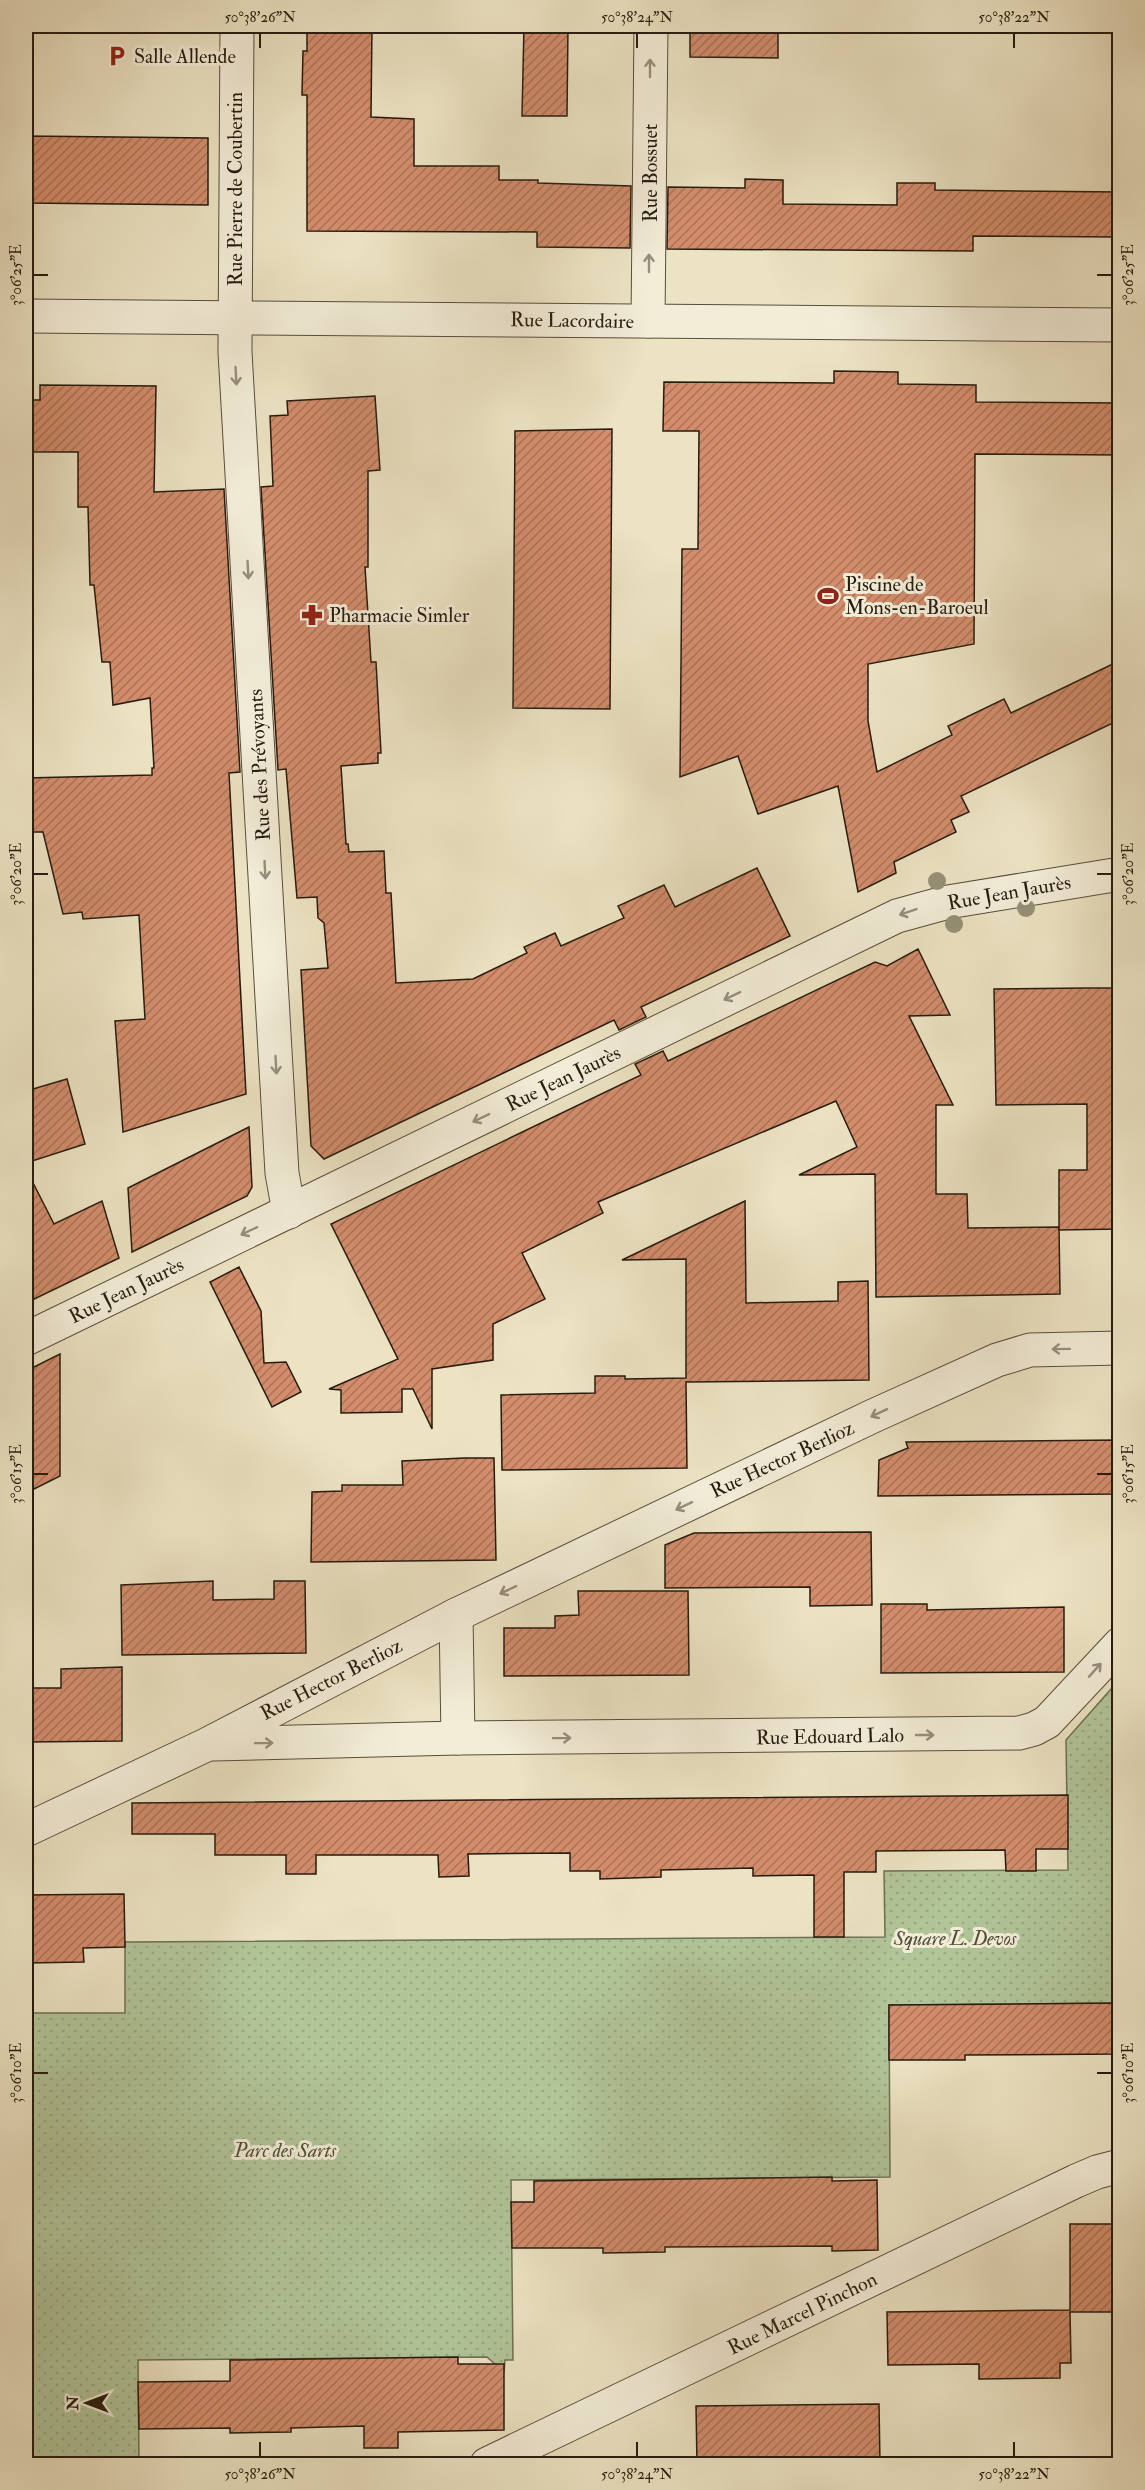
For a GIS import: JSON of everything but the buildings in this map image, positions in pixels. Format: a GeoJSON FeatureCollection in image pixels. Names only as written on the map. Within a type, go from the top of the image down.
{"type":"FeatureCollection","features":[{"type":"Feature","properties":{"kind":"street","name":"Rue Pierre de Coubertin"},"geometry":{"type":"LineString","coordinates":[[234,317],[237,26]]}},
{"type":"Feature","properties":{"kind":"street","name":"Rue Bossuet"},"geometry":{"type":"LineString","coordinates":[[648,321],[651,26]]}},
{"type":"Feature","properties":{"kind":"street","name":"Rue Lacordaire"},"geometry":{"type":"LineString","coordinates":[[26,316],[1119,325]]}},
{"type":"Feature","properties":{"kind":"street","name":"Rue des Prévoyants"},"geometry":{"type":"LineString","coordinates":[[234,317],[282,1173],[289,1212]]}},
{"type":"Feature","properties":{"kind":"street","name":"Rue Jean Jaurès"},"geometry":{"type":"LineString","coordinates":[[26,1339],[897,916],[948,902],[1119,874]]}},
{"type":"Feature","properties":{"kind":"street","name":"Rue Hector Berlioz"},"geometry":{"type":"LineString","coordinates":[[26,1830],[206,1744],[456,1615],[862,1421],[1005,1356],[1030,1350],[1119,1348]]}},
{"type":"Feature","properties":{"kind":"street"},"geometry":{"type":"LineString","coordinates":[[456,1615],[458,1738]]}},
{"type":"Feature","properties":{"kind":"street","name":"Rue Edouard Lalo"},"geometry":{"type":"LineString","coordinates":[[504,1739],[1019,1733],[1047,1722],[1119,1644]]}},
{"type":"Feature","properties":{"kind":"street","name":"Rue Hector Berlioz"},"geometry":{"type":"LineString","coordinates":[[206,1744],[504,1739]]}},
{"type":"Feature","properties":{"kind":"street","name":"Rue Marcel Pinchon"},"geometry":{"type":"LineString","coordinates":[[487,2464],[1076,2181],[1119,2166]]}},
{"type":"Feature","properties":{"kind":"green space","name":"Parc des Sarts"},"geometry":{"type":"Polygon","coordinates":[[[1119,1680],[1119,2003],[889,2005],[890,2177],[511,2180],[513,2360],[505,2360],[504,2372],[487,2357],[138,2360],[139,2464],[26,2464],[26,2013],[125,2013],[125,1942],[885,1937],[884,1871],[1068,1870],[1066,1740],[1119,1680]]]}},
{"type":"Feature","properties":{"kind":"place","name":"Salle Allende"},"geometry":{"type":"Point","coordinates":[117,56]}},
{"type":"Feature","properties":{"kind":"place","name":"Piscine de Mons-en-Baroeul"},"geometry":{"type":"Point","coordinates":[828,596]}},
{"type":"Feature","properties":{"kind":"place","name":"Pharmacie Simler"},"geometry":{"type":"Point","coordinates":[312,615]}},
{"type":"Feature","properties":{"kind":"park label","name":"Square L. Devos"},"geometry":{"type":"Point","coordinates":[955,1938]}}]}
